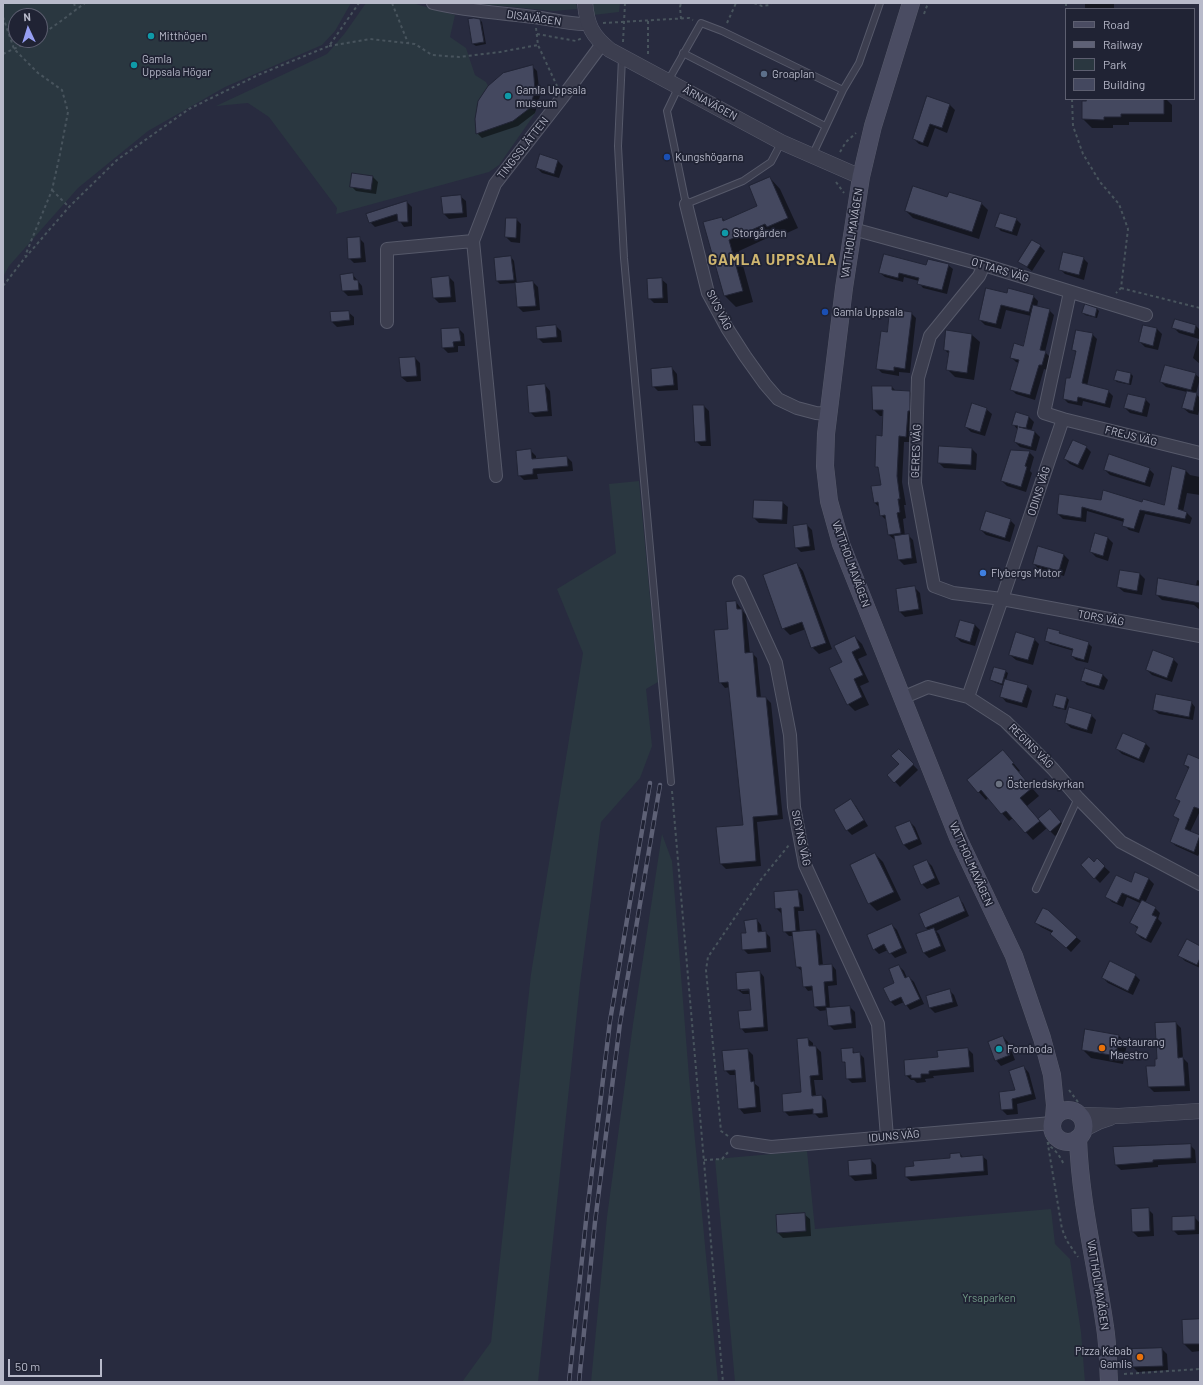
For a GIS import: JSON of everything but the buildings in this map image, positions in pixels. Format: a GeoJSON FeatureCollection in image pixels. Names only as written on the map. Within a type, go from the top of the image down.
{"type":"FeatureCollection","features":[{"type":"Feature","properties":{"kind":"main road","name":"VATTHOLMAVÄGEN"},"geometry":{"type":"LineString","coordinates":[[911,3],[873,126],[861,177],[844,288],[826,434],[825,466],[830,502],[841,544],[959,840],[1014,956],[1042,1038],[1052,1075],[1055,1105],[1052,1130],[1082,1189]]}},
{"type":"Feature","properties":{"kind":"main road","name":"VATTHOLMAVÄGEN"},"geometry":{"type":"LineString","coordinates":[[1052,1075],[1080,1119],[1079,1163],[1082,1189],[1106,1329],[1109,1378]]}},
{"type":"Feature","properties":{"kind":"main road"},"geometry":{"type":"LineString","coordinates":[[1064,1110],[1080,1119],[1071,1142],[1052,1130],[1059,1112],[1064,1110]]}},
{"type":"Feature","properties":{"kind":"street","name":"DISAVÄGEN"},"geometry":{"type":"LineString","coordinates":[[433,3],[454,8],[535,17],[579,25],[585,31]]}},
{"type":"Feature","properties":{"kind":"street","name":"ÄRNAVÄGEN"},"geometry":{"type":"LineString","coordinates":[[585,3],[585,31],[592,33],[602,44],[622,57],[781,142],[861,177]]}},
{"type":"Feature","properties":{"kind":"street","name":"TINGSSLÄTTEN"},"geometry":{"type":"LineString","coordinates":[[496,476],[473,241],[495,184],[602,44]]}},
{"type":"Feature","properties":{"kind":"street","name":"SIVS VÄG"},"geometry":{"type":"LineString","coordinates":[[686,204],[708,293],[727,328],[764,384],[778,400],[797,408],[816,413],[828,414]]}},
{"type":"Feature","properties":{"kind":"street","name":"OTTARS VÄG"},"geometry":{"type":"LineString","coordinates":[[853,229],[984,265],[1146,315]]}},
{"type":"Feature","properties":{"kind":"street"},"geometry":{"type":"LineString","coordinates":[[387,322],[387,249],[473,241]]}},
{"type":"Feature","properties":{"kind":"street","name":"GERES VÄG"},"geometry":{"type":"LineString","coordinates":[[984,265],[979,276],[930,336],[918,378],[914,483],[934,586],[953,593],[1002,599]]}},
{"type":"Feature","properties":{"kind":"street"},"geometry":{"type":"LineString","coordinates":[[1063,419],[1044,413],[1070,292]]}},
{"type":"Feature","properties":{"kind":"street","name":"ODINS VÄG"},"geometry":{"type":"LineString","coordinates":[[968,697],[1063,419]]}},
{"type":"Feature","properties":{"kind":"street","name":"FREJS VÄG"},"geometry":{"type":"LineString","coordinates":[[1063,419],[1200,453]]}},
{"type":"Feature","properties":{"kind":"street","name":"SIGYNS VÄG"},"geometry":{"type":"LineString","coordinates":[[740,582],[776,663],[790,735],[794,807],[806,865],[878,1024],[888,1137]]}},
{"type":"Feature","properties":{"kind":"street","name":"TORS VÄG"},"geometry":{"type":"LineString","coordinates":[[1002,599],[1200,636]]}},
{"type":"Feature","properties":{"kind":"street","name":"REGINS VÄG"},"geometry":{"type":"LineString","coordinates":[[902,698],[928,687],[968,697],[1005,721],[1053,769],[1078,798],[1121,842],[1200,884]]}},
{"type":"Feature","properties":{"kind":"street"},"geometry":{"type":"LineString","coordinates":[[1080,1119],[1200,1111]]}},
{"type":"Feature","properties":{"kind":"street","name":"IDUNS VÄG"},"geometry":{"type":"LineString","coordinates":[[737,1142],[771,1147],[888,1137],[1052,1130]]}},
{"type":"Feature","properties":{"kind":"lane"},"geometry":{"type":"LineString","coordinates":[[812,156],[843,90],[859,63],[880,3]]}},
{"type":"Feature","properties":{"kind":"lane"},"geometry":{"type":"LineString","coordinates":[[701,23],[722,31],[843,90]]}},
{"type":"Feature","properties":{"kind":"lane","name":"SIVS VÄG"},"geometry":{"type":"LineString","coordinates":[[686,204],[668,111],[673,84],[683,53],[701,23]]}},
{"type":"Feature","properties":{"kind":"lane"},"geometry":{"type":"LineString","coordinates":[[683,53],[825,126]]}},
{"type":"Feature","properties":{"kind":"lane"},"geometry":{"type":"LineString","coordinates":[[622,57],[618,146],[624,258],[671,782]]}},
{"type":"Feature","properties":{"kind":"lane"},"geometry":{"type":"LineString","coordinates":[[686,204],[743,181],[771,162],[781,142]]}},
{"type":"Feature","properties":{"kind":"lane"},"geometry":{"type":"LineString","coordinates":[[1036,890],[1078,798]]}},
{"type":"Feature","properties":{"kind":"path"},"geometry":{"type":"LineString","coordinates":[[74,3],[76,10]]}},
{"type":"Feature","properties":{"kind":"path"},"geometry":{"type":"LineString","coordinates":[[48,30],[85,3]]}},
{"type":"Feature","properties":{"kind":"path"},"geometry":{"type":"LineString","coordinates":[[329,46],[359,3]]}},
{"type":"Feature","properties":{"kind":"path"},"geometry":{"type":"LineString","coordinates":[[392,3],[408,43]]}},
{"type":"Feature","properties":{"kind":"path"},"geometry":{"type":"LineString","coordinates":[[622,57],[624,3]]}},
{"type":"Feature","properties":{"kind":"path"},"geometry":{"type":"LineString","coordinates":[[681,3],[681,19]]}},
{"type":"Feature","properties":{"kind":"path"},"geometry":{"type":"LineString","coordinates":[[722,31],[736,3]]}},
{"type":"Feature","properties":{"kind":"path"},"geometry":{"type":"LineString","coordinates":[[754,3],[762,6],[771,3]]}},
{"type":"Feature","properties":{"kind":"path"},"geometry":{"type":"LineString","coordinates":[[3,17],[14,49],[38,73],[62,90],[68,112],[52,190],[24,259]]}},
{"type":"Feature","properties":{"kind":"path"},"geometry":{"type":"LineString","coordinates":[[535,17],[538,45],[562,98]]}},
{"type":"Feature","properties":{"kind":"path"},"geometry":{"type":"LineString","coordinates":[[537,34],[576,41],[585,31],[623,22],[689,18],[701,23]]}},
{"type":"Feature","properties":{"kind":"path"},"geometry":{"type":"LineString","coordinates":[[642,68],[648,56],[648,21]]}},
{"type":"Feature","properties":{"kind":"path"},"geometry":{"type":"LineString","coordinates":[[3,286],[69,207],[116,160],[189,109],[258,75],[329,46],[370,39],[415,44],[432,55],[460,57],[538,45]]}},
{"type":"Feature","properties":{"kind":"path"},"geometry":{"type":"LineString","coordinates":[[3,54],[14,49]]}},
{"type":"Feature","properties":{"kind":"path"},"geometry":{"type":"LineString","coordinates":[[1072,100],[1073,126],[1083,154],[1100,182],[1119,204],[1128,229],[1121,288],[1112,297],[1103,302]]}},
{"type":"Feature","properties":{"kind":"path"},"geometry":{"type":"LineString","coordinates":[[52,190],[69,207]]}},
{"type":"Feature","properties":{"kind":"path"},"geometry":{"type":"LineString","coordinates":[[1121,288],[1200,308]]}},
{"type":"Feature","properties":{"kind":"path"},"geometry":{"type":"LineString","coordinates":[[671,782],[723,1382]]}},
{"type":"Feature","properties":{"kind":"path"},"geometry":{"type":"LineString","coordinates":[[737,1142],[721,1131],[706,970],[708,957],[759,882],[800,834]]}},
{"type":"Feature","properties":{"kind":"path"},"geometry":{"type":"LineString","coordinates":[[1067,1087],[1078,1102],[1080,1119]]}},
{"type":"Feature","properties":{"kind":"path"},"geometry":{"type":"LineString","coordinates":[[1052,1130],[1054,1148],[1064,1165]]}},
{"type":"Feature","properties":{"kind":"path"},"geometry":{"type":"LineString","coordinates":[[1052,1130],[1062,1229],[1067,1241],[1080,1260]]}},
{"type":"Feature","properties":{"kind":"path"},"geometry":{"type":"LineString","coordinates":[[704,1160],[722,1159]]}},
{"type":"Feature","properties":{"kind":"path"},"geometry":{"type":"LineString","coordinates":[[1109,1378],[1200,1369]]}},
{"type":"Feature","properties":{"kind":"green space"},"geometry":{"type":"Polygon","coordinates":[[[3,3],[351,3],[335,31],[322,45],[225,87],[148,131],[78,188],[9,266],[3,277],[3,3]]]}},
{"type":"Feature","properties":{"kind":"green space"},"geometry":{"type":"Polygon","coordinates":[[[366,3],[412,3],[455,15],[450,37],[466,48],[475,75],[486,82],[488,86],[478,102],[475,119],[476,134],[513,121],[530,108],[536,112],[499,165],[489,172],[336,214],[337,208],[269,117],[248,103],[216,106],[327,54],[345,33],[366,3]]]}},
{"type":"Feature","properties":{"kind":"green space"},"geometry":{"type":"Polygon","coordinates":[[[470,3],[576,3],[577,9],[554,11],[470,3]]]}},
{"type":"Feature","properties":{"kind":"green space"},"geometry":{"type":"Polygon","coordinates":[[[592,3],[620,3],[619,12],[593,15],[592,3]]]}},
{"type":"Feature","properties":{"kind":"green space"},"geometry":{"type":"Polygon","coordinates":[[[639,481],[658,682],[646,689],[652,746],[640,778],[601,822],[580,984],[538,1382],[462,1382],[491,1342],[531,974],[583,653],[557,589],[616,553],[609,484],[639,481]]]}},
{"type":"Feature","properties":{"kind":"green space"},"geometry":{"type":"Polygon","coordinates":[[[662,834],[672,861],[689,1077],[718,1382],[591,1382],[607,1217],[633,1024],[662,834]]]}},
{"type":"Feature","properties":{"kind":"green space","name":"Yrsaparken"},"geometry":{"type":"Polygon","coordinates":[[[807,1151],[815,1229],[1051,1209],[1055,1244],[1070,1259],[1081,1332],[1085,1382],[735,1382],[715,1159],[807,1151]]]}},
{"type":"Feature","properties":{"kind":"railway"},"geometry":{"type":"LineString","coordinates":[[569,1382],[586,1221],[610,1021],[650,783]]}},
{"type":"Feature","properties":{"kind":"railway"},"geometry":{"type":"LineString","coordinates":[[579,1382],[595,1222],[620,1023],[660,785]]}},
{"type":"Feature","properties":{"kind":"place","name":"Mitthögen"},"geometry":{"type":"Point","coordinates":[151,36]}},
{"type":"Feature","properties":{"kind":"place","name":"Gamla Uppsala Högar"},"geometry":{"type":"Point","coordinates":[134,65]}},
{"type":"Feature","properties":{"kind":"place","name":"Groaplan"},"geometry":{"type":"Point","coordinates":[764,74]}},
{"type":"Feature","properties":{"kind":"place","name":"Gamla Uppsala museum"},"geometry":{"type":"Point","coordinates":[508,96]}},
{"type":"Feature","properties":{"kind":"place","name":"Kungshögarna"},"geometry":{"type":"Point","coordinates":[667,157]}},
{"type":"Feature","properties":{"kind":"place","name":"Storgården"},"geometry":{"type":"Point","coordinates":[725,233]}},
{"type":"Feature","properties":{"kind":"place","name":"Gamla Uppsala"},"geometry":{"type":"Point","coordinates":[825,312]}},
{"type":"Feature","properties":{"kind":"place","name":"Flybergs Motor"},"geometry":{"type":"Point","coordinates":[983,573]}},
{"type":"Feature","properties":{"kind":"place","name":"Österledskyrkan"},"geometry":{"type":"Point","coordinates":[999,784]}},
{"type":"Feature","properties":{"kind":"place","name":"Restaurang Maestro"},"geometry":{"type":"Point","coordinates":[1102,1048]}},
{"type":"Feature","properties":{"kind":"place","name":"Fornboda"},"geometry":{"type":"Point","coordinates":[999,1049]}},
{"type":"Feature","properties":{"kind":"place","name":"Pizza Kebab Gamlis"},"geometry":{"type":"Point","coordinates":[1140,1357]}},
{"type":"Feature","properties":{"kind":"district","name":"GAMLA UPPSALA"},"geometry":{"type":"Point","coordinates":[773,260]}}]}
